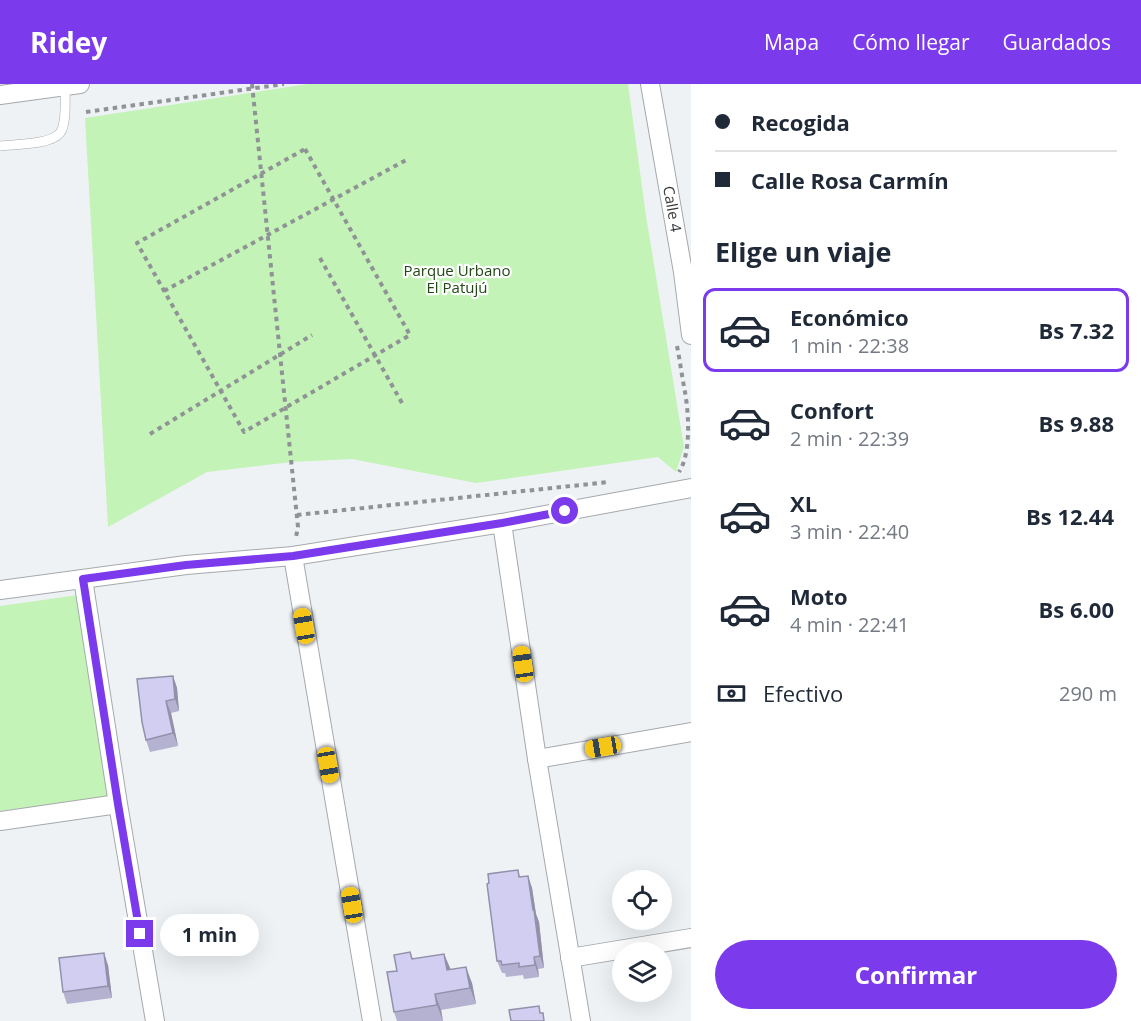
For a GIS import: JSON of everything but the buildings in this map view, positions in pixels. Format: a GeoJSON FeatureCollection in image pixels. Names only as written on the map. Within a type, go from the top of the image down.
{"type":"FeatureCollection","features":[{"type":"Feature","properties":{"kind":"street","name":"Calle 4"},"geometry":{"type":"LineString","coordinates":[[650,84],[687,271],[684,336]]}},
{"type":"Feature","properties":{"kind":"street"},"geometry":{"type":"LineString","coordinates":[[0,95],[72,85]]}},
{"type":"Feature","properties":{"kind":"street"},"geometry":{"type":"LineString","coordinates":[[0,590],[186,565],[293,556],[502,523],[691,488]]}},
{"type":"Feature","properties":{"kind":"street"},"geometry":{"type":"LineString","coordinates":[[502,523],[537,759],[581,1021]]}},
{"type":"Feature","properties":{"kind":"street"},"geometry":{"type":"LineString","coordinates":[[293,556],[372,1021]]}},
{"type":"Feature","properties":{"kind":"street"},"geometry":{"type":"LineString","coordinates":[[83,579],[154,1021]]}},
{"type":"Feature","properties":{"kind":"street"},"geometry":{"type":"LineString","coordinates":[[537,759],[691,732]]}},
{"type":"Feature","properties":{"kind":"street"},"geometry":{"type":"LineString","coordinates":[[0,821],[118,804]]}},
{"type":"Feature","properties":{"kind":"street"},"geometry":{"type":"LineString","coordinates":[[570,958],[691,938]]}},
{"type":"Feature","properties":{"kind":"lane"},"geometry":{"type":"LineString","coordinates":[[0,146],[48,141],[59,134],[72,85]]}},
{"type":"Feature","properties":{"kind":"path"},"geometry":{"type":"LineString","coordinates":[[86,112],[253,86],[284,84]]}},
{"type":"Feature","properties":{"kind":"path"},"geometry":{"type":"LineString","coordinates":[[253,86],[297,515],[298,527],[293,556]]}},
{"type":"Feature","properties":{"kind":"path"},"geometry":{"type":"LineString","coordinates":[[305,149],[333,199],[410,335],[244,432],[137,243],[305,149]]}},
{"type":"Feature","properties":{"kind":"path"},"geometry":{"type":"LineString","coordinates":[[164,291],[408,159]]}},
{"type":"Feature","properties":{"kind":"path"},"geometry":{"type":"LineString","coordinates":[[320,258],[402,403]]}},
{"type":"Feature","properties":{"kind":"path"},"geometry":{"type":"LineString","coordinates":[[150,434],[312,335]]}},
{"type":"Feature","properties":{"kind":"path"},"geometry":{"type":"LineString","coordinates":[[672,474],[678,472],[687,462],[691,430],[684,336]]}},
{"type":"Feature","properties":{"kind":"path"},"geometry":{"type":"LineString","coordinates":[[297,515],[618,482]]}},
{"type":"Feature","properties":{"kind":"green space","name":"Parque Urbano El Patujú"},"geometry":{"type":"Polygon","coordinates":[[[308,84],[628,84],[646,216],[684,447],[676,472],[658,457],[476,483],[352,459],[292,462],[207,472],[108,527],[85,118],[308,84]]]}},
{"type":"Feature","properties":{"kind":"green space"},"geometry":{"type":"Polygon","coordinates":[[[78,595],[110,797],[0,811],[0,606],[78,595]]]}},
{"type":"Feature","properties":{"kind":"route"},"geometry":{"type":"LineString","coordinates":[[140,934],[83,579],[186,565],[293,556],[565,511]]}}]}
